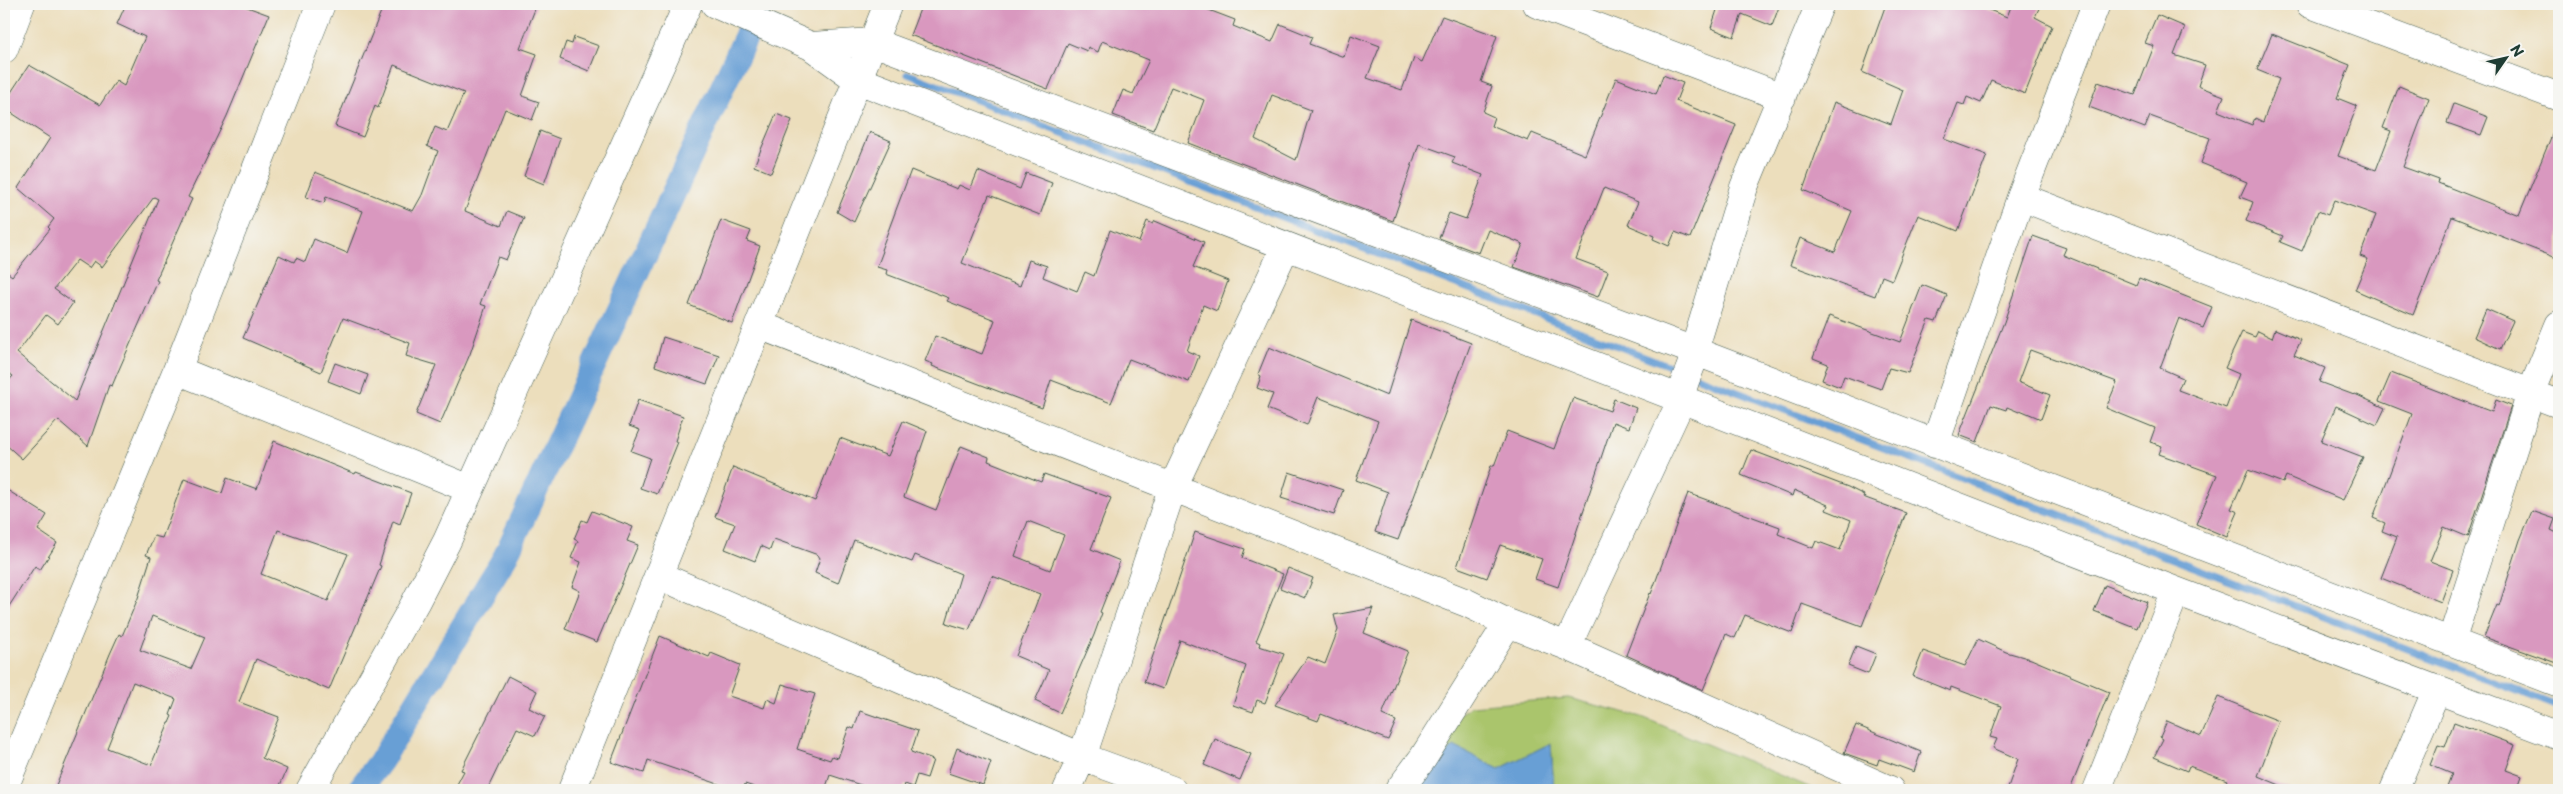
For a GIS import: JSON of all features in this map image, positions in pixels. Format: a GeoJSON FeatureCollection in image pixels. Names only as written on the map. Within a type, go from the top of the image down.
{"type":"FeatureCollection","features":[{"type":"Feature","properties":{"kind":"street"},"geometry":{"type":"LineString","coordinates":[[4,49],[22,4]]}},
{"type":"Feature","properties":{"kind":"street"},"geometry":{"type":"LineString","coordinates":[[4,788],[177,370],[321,4]]}},
{"type":"Feature","properties":{"kind":"street"},"geometry":{"type":"LineString","coordinates":[[310,790],[415,603],[470,489],[688,4]]}},
{"type":"Feature","properties":{"kind":"street"},"geometry":{"type":"LineString","coordinates":[[716,4],[811,46],[858,80],[1285,248],[1682,396],[2176,591],[2559,736]]}},
{"type":"Feature","properties":{"kind":"street"},"geometry":{"type":"LineString","coordinates":[[572,790],[660,576],[888,4]]}},
{"type":"Feature","properties":{"kind":"street"},"geometry":{"type":"LineString","coordinates":[[1537,4],[1782,97]]}},
{"type":"Feature","properties":{"kind":"street"},"geometry":{"type":"LineString","coordinates":[[1567,646],[1682,396],[1744,187],[1820,4]]}},
{"type":"Feature","properties":{"kind":"street"},"geometry":{"type":"LineString","coordinates":[[1935,444],[2021,197],[2096,4]]}},
{"type":"Feature","properties":{"kind":"street"},"geometry":{"type":"LineString","coordinates":[[2310,4],[2559,97]]}},
{"type":"Feature","properties":{"kind":"street"},"geometry":{"type":"LineString","coordinates":[[811,46],[873,42],[1694,355],[1935,444],[2559,683]]}},
{"type":"Feature","properties":{"kind":"street"},"geometry":{"type":"LineString","coordinates":[[2021,197],[2559,404]]}},
{"type":"Feature","properties":{"kind":"street"},"geometry":{"type":"LineString","coordinates":[[1067,790],[1082,757],[1172,489],[1285,248]]}},
{"type":"Feature","properties":{"kind":"street"},"geometry":{"type":"LineString","coordinates":[[759,325],[1172,489],[1467,603],[1508,623],[1567,646],[1890,790]]}},
{"type":"Feature","properties":{"kind":"street"},"geometry":{"type":"LineString","coordinates":[[2452,642],[2531,393],[2559,325]]}},
{"type":"Feature","properties":{"kind":"street"},"geometry":{"type":"LineString","coordinates":[[177,370],[470,489]]}},
{"type":"Feature","properties":{"kind":"street"},"geometry":{"type":"LineString","coordinates":[[660,576],[1082,757],[1172,790]]}},
{"type":"Feature","properties":{"kind":"street"},"geometry":{"type":"LineString","coordinates":[[2097,790],[2176,591]]}},
{"type":"Feature","properties":{"kind":"street"},"geometry":{"type":"LineString","coordinates":[[1399,790],[1423,758],[1508,623]]}},
{"type":"Feature","properties":{"kind":"street"},"geometry":{"type":"LineString","coordinates":[[2394,790],[2437,689]]}},
{"type":"Feature","properties":{"kind":"green space"},"geometry":{"type":"Polygon","coordinates":[[[1568,698],[1642,717],[1816,790],[1554,790],[1551,743],[1499,769],[1454,746],[1412,790],[1385,790],[1403,759],[1447,722],[1471,706],[1568,698]]]}},
{"type":"Feature","properties":{"kind":"water"},"geometry":{"type":"Polygon","coordinates":[[[1551,743],[1554,790],[1412,790],[1417,782],[1454,746],[1499,769],[1551,743]]]}},
{"type":"Feature","properties":{"kind":"building"},"geometry":{"type":"Polygon","coordinates":[[[126,4],[239,4],[269,15],[227,116],[188,197],[192,199],[156,280],[158,281],[112,386],[109,385],[88,446],[58,420],[22,459],[4,443],[4,386],[13,376],[4,370],[4,270],[12,276],[50,229],[48,227],[54,219],[18,188],[50,138],[4,108],[4,103],[29,65],[100,105],[116,81],[124,86],[145,37],[117,24],[126,4]],[[154,197],[102,267],[94,261],[89,268],[77,260],[54,289],[73,303],[58,324],[46,315],[17,353],[75,401],[158,199],[154,197]]]}},
{"type":"Feature","properties":{"kind":"building"},"geometry":{"type":"Polygon","coordinates":[[[384,4],[537,4],[520,48],[537,54],[522,96],[539,102],[532,120],[505,109],[465,211],[501,226],[507,211],[524,218],[506,260],[498,257],[480,304],[486,306],[470,354],[440,424],[416,414],[436,365],[406,356],[410,343],[343,318],[321,372],[243,338],[279,255],[294,262],[296,258],[305,262],[314,239],[347,253],[363,211],[326,197],[324,203],[306,197],[315,172],[413,211],[422,195],[438,151],[427,146],[435,127],[447,132],[464,93],[394,65],[378,108],[375,106],[363,137],[335,126],[384,4]]]}},
{"type":"Feature","properties":{"kind":"building"},"geometry":{"type":"Polygon","coordinates":[[[922,4],[1193,4],[1235,20],[1233,26],[1272,42],[1280,24],[1312,37],[1309,44],[1344,57],[1351,35],[1380,46],[1367,78],[1402,90],[1414,58],[1422,62],[1442,16],[1497,36],[1481,82],[1492,86],[1483,112],[1494,117],[1491,126],[1528,141],[1532,133],[1585,155],[1616,78],[1656,94],[1663,75],[1683,83],[1676,101],[1736,125],[1690,238],[1675,232],[1669,246],[1653,239],[1654,236],[1628,225],[1638,202],[1604,188],[1576,259],[1608,271],[1598,297],[1514,267],[1523,244],[1488,230],[1479,253],[1439,238],[1449,213],[1466,219],[1483,175],[1452,163],[1455,157],[1419,144],[1393,221],[1188,143],[1204,100],[1171,87],[1153,130],[1113,115],[1123,90],[1133,94],[1149,60],[1102,41],[1098,52],[1088,47],[1087,51],[1068,43],[1048,89],[910,35],[922,4]],[[1272,95],[1255,139],[1296,160],[1311,110],[1272,95]]]}},
{"type":"Feature","properties":{"kind":"building"},"geometry":{"type":"Polygon","coordinates":[[[1719,4],[1780,4],[1772,26],[1742,14],[1734,37],[1711,28],[1719,4]]]}},
{"type":"Feature","properties":{"kind":"building"},"geometry":{"type":"Polygon","coordinates":[[[1886,4],[1974,4],[2007,17],[2012,4],[2041,4],[2035,17],[2052,26],[2025,94],[1991,80],[1981,103],[1967,97],[1964,105],[1958,103],[1944,139],[1987,155],[1958,231],[1918,215],[1892,280],[1882,276],[1875,296],[1790,265],[1800,238],[1835,252],[1852,211],[1803,190],[1834,102],[1891,124],[1903,90],[1862,72],[1886,4]]]}},
{"type":"Feature","properties":{"kind":"building"},"geometry":{"type":"Polygon","coordinates":[[[2157,15],[2185,27],[2174,55],[2205,65],[2198,86],[2224,96],[2218,111],[2252,125],[2255,118],[2263,122],[2279,79],[2257,70],[2272,34],[2350,65],[2337,98],[2357,106],[2338,156],[2376,170],[2391,131],[2383,128],[2399,86],[2429,98],[2403,167],[2439,180],[2438,183],[2519,215],[2559,118],[2559,259],[2452,217],[2413,315],[2355,290],[2368,259],[2360,256],[2376,215],[2334,200],[2328,215],[2318,211],[2302,251],[2280,242],[2283,236],[2246,221],[2253,202],[2240,197],[2247,182],[2201,163],[2210,138],[2150,116],[2145,128],[2089,107],[2098,82],[2135,95],[2154,46],[2145,43],[2157,15]]]}},
{"type":"Feature","properties":{"kind":"building"},"geometry":{"type":"Polygon","coordinates":[[[574,37],[599,46],[589,71],[560,59],[566,42],[572,44],[574,37]]]}},
{"type":"Feature","properties":{"kind":"building"},"geometry":{"type":"Polygon","coordinates":[[[2454,104],[2488,117],[2481,135],[2447,123],[2454,104]]]}},
{"type":"Feature","properties":{"kind":"building"},"geometry":{"type":"Polygon","coordinates":[[[776,114],[792,120],[771,173],[754,166],[776,114]]]}},
{"type":"Feature","properties":{"kind":"building"},"geometry":{"type":"Polygon","coordinates":[[[540,131],[560,139],[544,184],[524,176],[540,131]]]}},
{"type":"Feature","properties":{"kind":"building"},"geometry":{"type":"Polygon","coordinates":[[[870,132],[891,141],[854,222],[837,212],[870,132]]]}},
{"type":"Feature","properties":{"kind":"building"},"geometry":{"type":"Polygon","coordinates":[[[911,170],[957,189],[959,185],[970,190],[978,171],[1020,189],[1026,173],[1052,183],[1040,215],[989,195],[962,263],[1020,286],[1029,260],[1047,266],[1043,277],[1077,291],[1085,272],[1094,276],[1110,230],[1139,242],[1147,221],[1153,224],[1155,221],[1204,242],[1193,267],[1228,281],[1217,311],[1203,305],[1187,351],[1199,356],[1189,382],[1129,359],[1111,403],[1051,380],[1042,408],[932,366],[933,364],[925,361],[935,336],[982,354],[995,320],[947,301],[949,298],[886,274],[887,270],[877,267],[883,251],[881,250],[911,170]]]}},
{"type":"Feature","properties":{"kind":"building"},"geometry":{"type":"Polygon","coordinates":[[[721,220],[751,231],[747,241],[760,246],[732,323],[689,305],[721,220]]]}},
{"type":"Feature","properties":{"kind":"building"},"geometry":{"type":"Polygon","coordinates":[[[2033,236],[2066,248],[2063,255],[2136,285],[2139,278],[2212,307],[2203,328],[2179,318],[2160,368],[2183,378],[2178,390],[2226,408],[2239,374],[2225,368],[2242,332],[2255,337],[2258,331],[2272,338],[2275,329],[2301,340],[2294,355],[2325,368],[2319,382],[2355,394],[2385,408],[2377,425],[2336,406],[2321,441],[2363,457],[2343,500],[2286,476],[2283,483],[2248,470],[2231,509],[2238,512],[2227,537],[2196,524],[2217,475],[2159,454],[2162,446],[2150,442],[2155,428],[2106,408],[2117,382],[2030,350],[2018,382],[2050,395],[2041,419],[2020,410],[2019,412],[2007,407],[2006,410],[1991,405],[1977,442],[1959,435],[2004,322],[2033,236]]]}},
{"type":"Feature","properties":{"kind":"building"},"geometry":{"type":"Polygon","coordinates":[[[1922,285],[1947,295],[1936,322],[1929,320],[1908,373],[1889,368],[1881,389],[1844,376],[1840,387],[1822,380],[1828,364],[1813,358],[1829,316],[1900,342],[1922,285]]]}},
{"type":"Feature","properties":{"kind":"building"},"geometry":{"type":"Polygon","coordinates":[[[2486,309],[2513,321],[2500,349],[2474,337],[2486,309]]]}},
{"type":"Feature","properties":{"kind":"building"},"geometry":{"type":"Polygon","coordinates":[[[1411,320],[1471,343],[1398,540],[1375,532],[1388,492],[1356,480],[1378,421],[1318,397],[1307,425],[1267,409],[1273,394],[1257,388],[1261,376],[1258,374],[1269,347],[1387,396],[1411,320]]]}},
{"type":"Feature","properties":{"kind":"building"},"geometry":{"type":"Polygon","coordinates":[[[663,337],[719,355],[707,384],[655,366],[663,337]]]}},
{"type":"Feature","properties":{"kind":"building"},"geometry":{"type":"Polygon","coordinates":[[[335,363],[368,375],[361,394],[328,381],[335,363]]]}},
{"type":"Feature","properties":{"kind":"building"},"geometry":{"type":"Polygon","coordinates":[[[2391,373],[2492,412],[2496,400],[2511,406],[2468,537],[2444,527],[2430,561],[2453,570],[2441,602],[2381,578],[2397,537],[2382,531],[2385,523],[2373,518],[2412,414],[2379,401],[2391,373]]]}},
{"type":"Feature","properties":{"kind":"building"},"geometry":{"type":"Polygon","coordinates":[[[1573,398],[1610,411],[1614,399],[1636,408],[1629,428],[1613,422],[1558,587],[1535,579],[1542,559],[1500,545],[1487,578],[1457,567],[1491,466],[1494,466],[1507,431],[1554,449],[1573,398]]]}},
{"type":"Feature","properties":{"kind":"building"},"geometry":{"type":"Polygon","coordinates":[[[638,400],[683,416],[675,441],[678,442],[657,494],[640,488],[650,458],[631,451],[640,430],[629,426],[638,400]]]}},
{"type":"Feature","properties":{"kind":"building"},"geometry":{"type":"Polygon","coordinates":[[[903,421],[927,431],[904,497],[936,510],[961,446],[989,457],[988,461],[1041,482],[1044,474],[1111,498],[1091,549],[1120,561],[1100,612],[1102,613],[1094,635],[1060,713],[1035,701],[1049,670],[1016,656],[1040,594],[992,576],[969,630],[946,623],[961,574],[915,555],[912,562],[854,540],[838,583],[815,573],[820,558],[818,555],[774,539],[770,550],[761,546],[755,561],[725,549],[735,524],[715,517],[733,467],[815,501],[840,438],[888,456],[903,421]],[[1028,521],[1015,556],[1050,570],[1064,535],[1028,521]]]}},
{"type":"Feature","properties":{"kind":"building"},"geometry":{"type":"Polygon","coordinates":[[[274,441],[355,474],[356,472],[411,493],[400,524],[393,521],[379,565],[381,566],[329,690],[256,659],[239,702],[279,717],[262,758],[287,769],[278,790],[54,790],[110,654],[119,634],[122,636],[138,598],[151,557],[146,555],[154,536],[162,538],[184,479],[222,493],[227,478],[257,489],[274,441]],[[278,530],[261,574],[328,601],[348,554],[278,530]],[[152,616],[140,650],[191,669],[205,637],[152,616]],[[133,682],[107,748],[151,765],[172,716],[170,715],[176,699],[133,682]]]}},
{"type":"Feature","properties":{"kind":"building"},"geometry":{"type":"Polygon","coordinates":[[[1751,450],[1848,487],[1864,495],[1863,497],[1906,513],[1862,626],[1802,604],[1792,633],[1745,615],[1735,638],[1726,634],[1703,690],[1626,655],[1651,594],[1688,493],[1780,527],[1778,534],[1813,548],[1816,541],[1840,550],[1851,520],[1826,510],[1828,505],[1794,490],[1792,496],[1741,475],[1751,450]]]}},
{"type":"Feature","properties":{"kind":"building"},"geometry":{"type":"Polygon","coordinates":[[[1289,472],[1343,490],[1334,515],[1281,498],[1289,472]]]}},
{"type":"Feature","properties":{"kind":"building"},"geometry":{"type":"Polygon","coordinates":[[[4,488],[47,515],[38,530],[57,543],[40,570],[35,566],[4,614],[4,488]]]}},
{"type":"Feature","properties":{"kind":"building"},"geometry":{"type":"Polygon","coordinates":[[[592,511],[633,527],[627,541],[638,545],[597,642],[565,629],[580,591],[572,587],[581,562],[571,558],[578,541],[574,539],[582,520],[587,522],[592,511]]]}},
{"type":"Feature","properties":{"kind":"building"},"geometry":{"type":"Polygon","coordinates":[[[2532,511],[2555,519],[2551,530],[2559,534],[2559,664],[2484,637],[2497,605],[2499,606],[2520,540],[2532,511]]]}},
{"type":"Feature","properties":{"kind":"building"},"geometry":{"type":"Polygon","coordinates":[[[1195,532],[1245,549],[1242,558],[1283,574],[1256,641],[1260,643],[1259,646],[1284,654],[1265,703],[1257,700],[1253,712],[1233,705],[1246,666],[1180,640],[1163,689],[1144,682],[1195,532]]]}},
{"type":"Feature","properties":{"kind":"building"},"geometry":{"type":"Polygon","coordinates":[[[1288,568],[1313,578],[1305,598],[1280,588],[1288,568]]]}},
{"type":"Feature","properties":{"kind":"building"},"geometry":{"type":"Polygon","coordinates":[[[2105,585],[2147,602],[2137,628],[2094,611],[2105,585]]]}},
{"type":"Feature","properties":{"kind":"building"},"geometry":{"type":"Polygon","coordinates":[[[1373,608],[1364,633],[1408,651],[1382,715],[1396,721],[1388,740],[1321,714],[1318,721],[1275,705],[1308,657],[1325,664],[1338,630],[1334,615],[1373,608]]]}},
{"type":"Feature","properties":{"kind":"building"},"geometry":{"type":"Polygon","coordinates":[[[660,636],[709,657],[711,653],[740,665],[729,696],[764,708],[767,699],[776,703],[782,684],[815,694],[797,749],[830,760],[832,756],[838,758],[849,727],[854,729],[860,711],[918,731],[911,752],[933,760],[927,778],[917,775],[913,787],[905,784],[903,790],[876,790],[830,775],[825,790],[763,790],[745,784],[743,790],[736,790],[648,760],[644,773],[611,762],[660,636]]]}},
{"type":"Feature","properties":{"kind":"building"},"geometry":{"type":"Polygon","coordinates":[[[1978,639],[2006,652],[2031,659],[2109,692],[2070,790],[2007,790],[2018,759],[1993,748],[1997,739],[1990,737],[2001,706],[1951,687],[1950,691],[1913,676],[1923,651],[1965,666],[1978,639]]]}},
{"type":"Feature","properties":{"kind":"building"},"geometry":{"type":"Polygon","coordinates":[[[1856,646],[1876,654],[1868,674],[1848,666],[1856,646]]]}},
{"type":"Feature","properties":{"kind":"building"},"geometry":{"type":"Polygon","coordinates":[[[508,676],[537,691],[529,708],[545,716],[535,736],[517,728],[487,790],[454,790],[464,771],[461,770],[508,676]]]}},
{"type":"Feature","properties":{"kind":"building"},"geometry":{"type":"Polygon","coordinates":[[[2218,697],[2279,721],[2258,776],[2292,790],[2238,790],[2225,785],[2227,780],[2189,766],[2187,771],[2154,757],[2163,739],[2160,737],[2167,721],[2201,736],[2218,697]]]}},
{"type":"Feature","properties":{"kind":"building"},"geometry":{"type":"Polygon","coordinates":[[[2454,722],[2515,745],[2506,770],[2522,776],[2517,790],[2446,790],[2452,774],[2430,765],[2438,745],[2445,747],[2454,722]]]}},
{"type":"Feature","properties":{"kind":"building"},"geometry":{"type":"Polygon","coordinates":[[[1856,725],[1921,752],[1914,772],[1879,759],[1877,765],[1844,753],[1856,725]]]}},
{"type":"Feature","properties":{"kind":"building"},"geometry":{"type":"Polygon","coordinates":[[[1215,739],[1251,754],[1240,780],[1204,765],[1215,739]]]}},
{"type":"Feature","properties":{"kind":"building"},"geometry":{"type":"Polygon","coordinates":[[[957,748],[991,762],[983,785],[948,773],[957,748]]]}},
{"type":"Feature","properties":{"kind":"waterway"},"geometry":{"type":"LineString","coordinates":[[359,790],[381,761],[505,557],[761,4]]}},
{"type":"Feature","properties":{"kind":"waterway"},"geometry":{"type":"LineString","coordinates":[[908,74],[1683,371]]}},
{"type":"Feature","properties":{"kind":"waterway"},"geometry":{"type":"LineString","coordinates":[[1693,375],[2559,707]]}}]}
